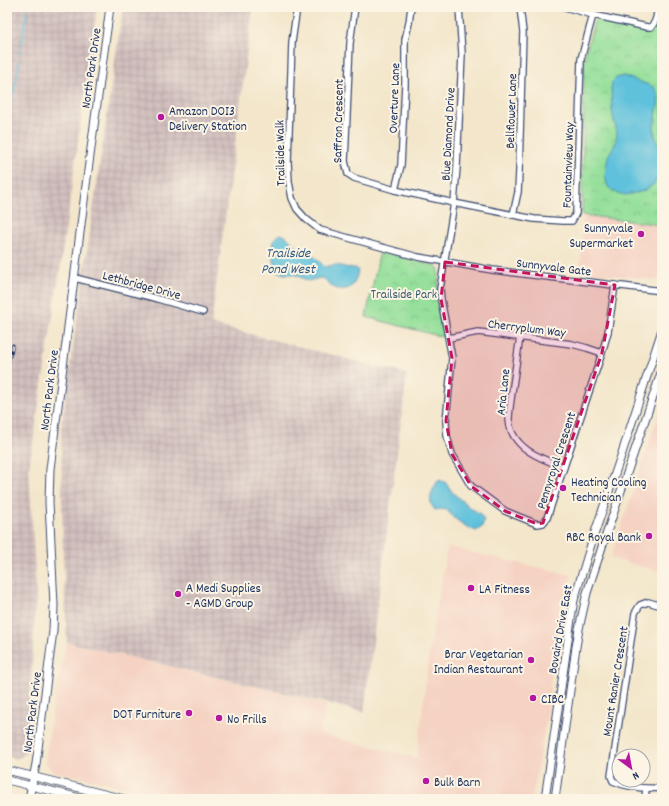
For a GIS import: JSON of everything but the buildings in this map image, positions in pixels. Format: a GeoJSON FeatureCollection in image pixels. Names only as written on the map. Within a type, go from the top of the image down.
{"type":"FeatureCollection","features":[{"type":"Feature","properties":{"kind":"main road","name":"North Park Drive"},"geometry":{"type":"LineString","coordinates":[[29,799],[36,764],[53,631],[54,605],[50,469],[110,7]]}},
{"type":"Feature","properties":{"kind":"main road","name":"Bovaird Drive East"},"geometry":{"type":"LineString","coordinates":[[545,799],[574,600],[662,330]]}},
{"type":"Feature","properties":{"kind":"main road","name":"Bovaird Drive East"},"geometry":{"type":"LineString","coordinates":[[555,799],[579,629],[587,593],[662,370]]}},
{"type":"Feature","properties":{"kind":"main road"},"geometry":{"type":"LineString","coordinates":[[593,538],[602,547]]}},
{"type":"Feature","properties":{"kind":"main road"},"geometry":{"type":"LineString","coordinates":[[7,770],[124,799]]}},
{"type":"Feature","properties":{"kind":"main road"},"geometry":{"type":"LineString","coordinates":[[7,780],[84,799]]}},
{"type":"Feature","properties":{"kind":"street","name":"Trailside Walk"},"geometry":{"type":"LineString","coordinates":[[297,7],[292,42],[288,162],[289,182],[292,198],[297,209],[306,219],[320,230],[418,257],[445,262]]}},
{"type":"Feature","properties":{"kind":"street","name":"Saffron Crescent"},"geometry":{"type":"LineString","coordinates":[[355,7],[350,43],[346,161],[348,174],[354,178],[396,190],[454,203]]}},
{"type":"Feature","properties":{"kind":"street","name":"Overture Lane"},"geometry":{"type":"LineString","coordinates":[[396,190],[401,165],[405,40],[411,7]]}},
{"type":"Feature","properties":{"kind":"street","name":"Blue Diamond Drive"},"geometry":{"type":"LineString","coordinates":[[445,262],[454,203],[457,167],[462,54],[459,7]]}},
{"type":"Feature","properties":{"kind":"street","name":"Bellflower Lane"},"geometry":{"type":"LineString","coordinates":[[512,215],[518,192],[519,171],[523,39],[520,7]]}},
{"type":"Feature","properties":{"kind":"street"},"geometry":{"type":"LineString","coordinates":[[565,7],[647,27],[651,27],[654,23],[657,7]]}},
{"type":"Feature","properties":{"kind":"street","name":"Fountainview Way"},"geometry":{"type":"LineString","coordinates":[[454,203],[512,215],[572,221],[577,207],[582,59],[593,15]]}},
{"type":"Feature","properties":{"kind":"street","name":"Sunnyvale Gate"},"geometry":{"type":"LineString","coordinates":[[445,262],[492,270],[662,291]]}},
{"type":"Feature","properties":{"kind":"street","name":"Pennyroyal Crescent"},"geometry":{"type":"LineString","coordinates":[[445,262],[440,289],[452,358],[446,421],[447,436],[452,454],[471,486],[505,511],[537,524],[543,523],[547,518],[602,353],[608,332],[614,284]]}},
{"type":"Feature","properties":{"kind":"street","name":"Lethbridge Drive"},"geometry":{"type":"LineString","coordinates":[[74,278],[151,297],[203,312]]}},
{"type":"Feature","properties":{"kind":"street","name":"Cherryplum Way"},"geometry":{"type":"LineString","coordinates":[[448,338],[478,332],[572,344],[602,353]]}},
{"type":"Feature","properties":{"kind":"street","name":"Aria Lane"},"geometry":{"type":"LineString","coordinates":[[520,337],[510,408],[509,420],[512,432],[518,442],[534,455],[564,467]]}},
{"type":"Feature","properties":{"kind":"street","name":"Mount Ranier Crescent"},"geometry":{"type":"LineString","coordinates":[[662,606],[648,602],[640,605],[635,613],[611,776],[613,782],[620,784],[646,789],[662,788]]}},
{"type":"Feature","properties":{"kind":"street"},"geometry":{"type":"LineString","coordinates":[[645,799],[646,789]]}},
{"type":"Feature","properties":{"kind":"highlighted area"},"geometry":{"type":"Polygon","coordinates":[[[445,262],[615,285],[602,353],[543,523],[537,524],[505,511],[471,486],[452,454],[446,421],[452,358],[441,299],[445,262]]]}},
{"type":"Feature","properties":{"kind":"shaded area"},"geometry":{"type":"Polygon","coordinates":[[[7,7],[97,7],[60,269],[29,468],[36,593],[27,753],[17,759],[7,757],[7,7]]]}},
{"type":"Feature","properties":{"kind":"shaded area"},"geometry":{"type":"Polygon","coordinates":[[[123,7],[253,7],[211,324],[407,374],[364,712],[67,642],[63,554],[61,428],[123,7]]]}},
{"type":"Feature","properties":{"kind":"shaded area"},"geometry":{"type":"Polygon","coordinates":[[[584,216],[662,225],[662,278],[659,280],[580,272],[584,216]]]}},
{"type":"Feature","properties":{"kind":"shaded area"},"geometry":{"type":"Polygon","coordinates":[[[662,404],[662,572],[611,558],[662,404]]]}},
{"type":"Feature","properties":{"kind":"shaded area"},"geometry":{"type":"Polygon","coordinates":[[[448,547],[572,575],[558,625],[546,721],[532,799],[178,799],[52,771],[45,762],[54,698],[67,642],[326,704],[319,734],[417,758],[429,654],[448,547]]]}},
{"type":"Feature","properties":{"kind":"green space"},"geometry":{"type":"Polygon","coordinates":[[[660,7],[662,7],[662,225],[582,215],[584,63],[594,22],[598,19],[648,30],[652,29],[656,24],[659,18],[660,7]]]}},
{"type":"Feature","properties":{"kind":"green space","name":"Trailside Park"},"geometry":{"type":"Polygon","coordinates":[[[380,251],[436,266],[439,270],[437,302],[443,337],[366,317],[380,251]]]}},
{"type":"Feature","properties":{"kind":"water"},"geometry":{"type":"Polygon","coordinates":[[[623,76],[655,88],[659,99],[654,128],[659,147],[659,175],[654,184],[644,191],[625,195],[615,192],[608,187],[605,176],[608,156],[616,142],[617,133],[612,111],[612,82],[616,78],[623,76]]]}},
{"type":"Feature","properties":{"kind":"water","name":"Trailside Pond West"},"geometry":{"type":"Polygon","coordinates":[[[280,234],[287,237],[298,248],[308,252],[325,267],[337,265],[348,268],[356,268],[358,271],[352,286],[342,290],[335,288],[325,279],[320,278],[308,281],[296,275],[284,274],[277,271],[274,260],[273,246],[275,237],[280,234]]]}},
{"type":"Feature","properties":{"kind":"water"},"geometry":{"type":"Polygon","coordinates":[[[439,480],[445,482],[453,493],[469,507],[480,514],[484,520],[482,527],[476,531],[453,517],[447,510],[435,510],[431,504],[431,494],[439,480]]]}},
{"type":"Feature","properties":{"kind":"waterway"},"geometry":{"type":"LineString","coordinates":[[20,53],[28,7]]}},
{"type":"Feature","properties":{"kind":"waterway"},"geometry":{"type":"LineString","coordinates":[[7,115],[16,82],[19,61]]}},
{"type":"Feature","properties":{"kind":"railway"},"geometry":{"type":"LineString","coordinates":[[7,367],[13,345]]}},
{"type":"Feature","properties":{"kind":"place","name":"Amazon DOI3 Delivery Station"},"geometry":{"type":"Point","coordinates":[161,117]}},
{"type":"Feature","properties":{"kind":"place","name":"Sunnyvale Supermarket"},"geometry":{"type":"Point","coordinates":[641,234]}},
{"type":"Feature","properties":{"kind":"place","name":"Heating Cooling Technician"},"geometry":{"type":"Point","coordinates":[563,488]}},
{"type":"Feature","properties":{"kind":"place","name":"RBC Royal Bank"},"geometry":{"type":"Point","coordinates":[649,536]}},
{"type":"Feature","properties":{"kind":"place","name":"LA Fitness"},"geometry":{"type":"Point","coordinates":[471,588]}},
{"type":"Feature","properties":{"kind":"place","name":"A Medi Supplies - AGMD Group"},"geometry":{"type":"Point","coordinates":[178,594]}},
{"type":"Feature","properties":{"kind":"place","name":"Brar Vegetarian Indian Restaurant"},"geometry":{"type":"Point","coordinates":[531,660]}},
{"type":"Feature","properties":{"kind":"place","name":"CIBC"},"geometry":{"type":"Point","coordinates":[533,698]}},
{"type":"Feature","properties":{"kind":"place","name":"DOT Furniture"},"geometry":{"type":"Point","coordinates":[189,713]}},
{"type":"Feature","properties":{"kind":"place","name":"No Frills"},"geometry":{"type":"Point","coordinates":[219,718]}},
{"type":"Feature","properties":{"kind":"place","name":"Bulk Barn"},"geometry":{"type":"Point","coordinates":[426,781]}}]}
